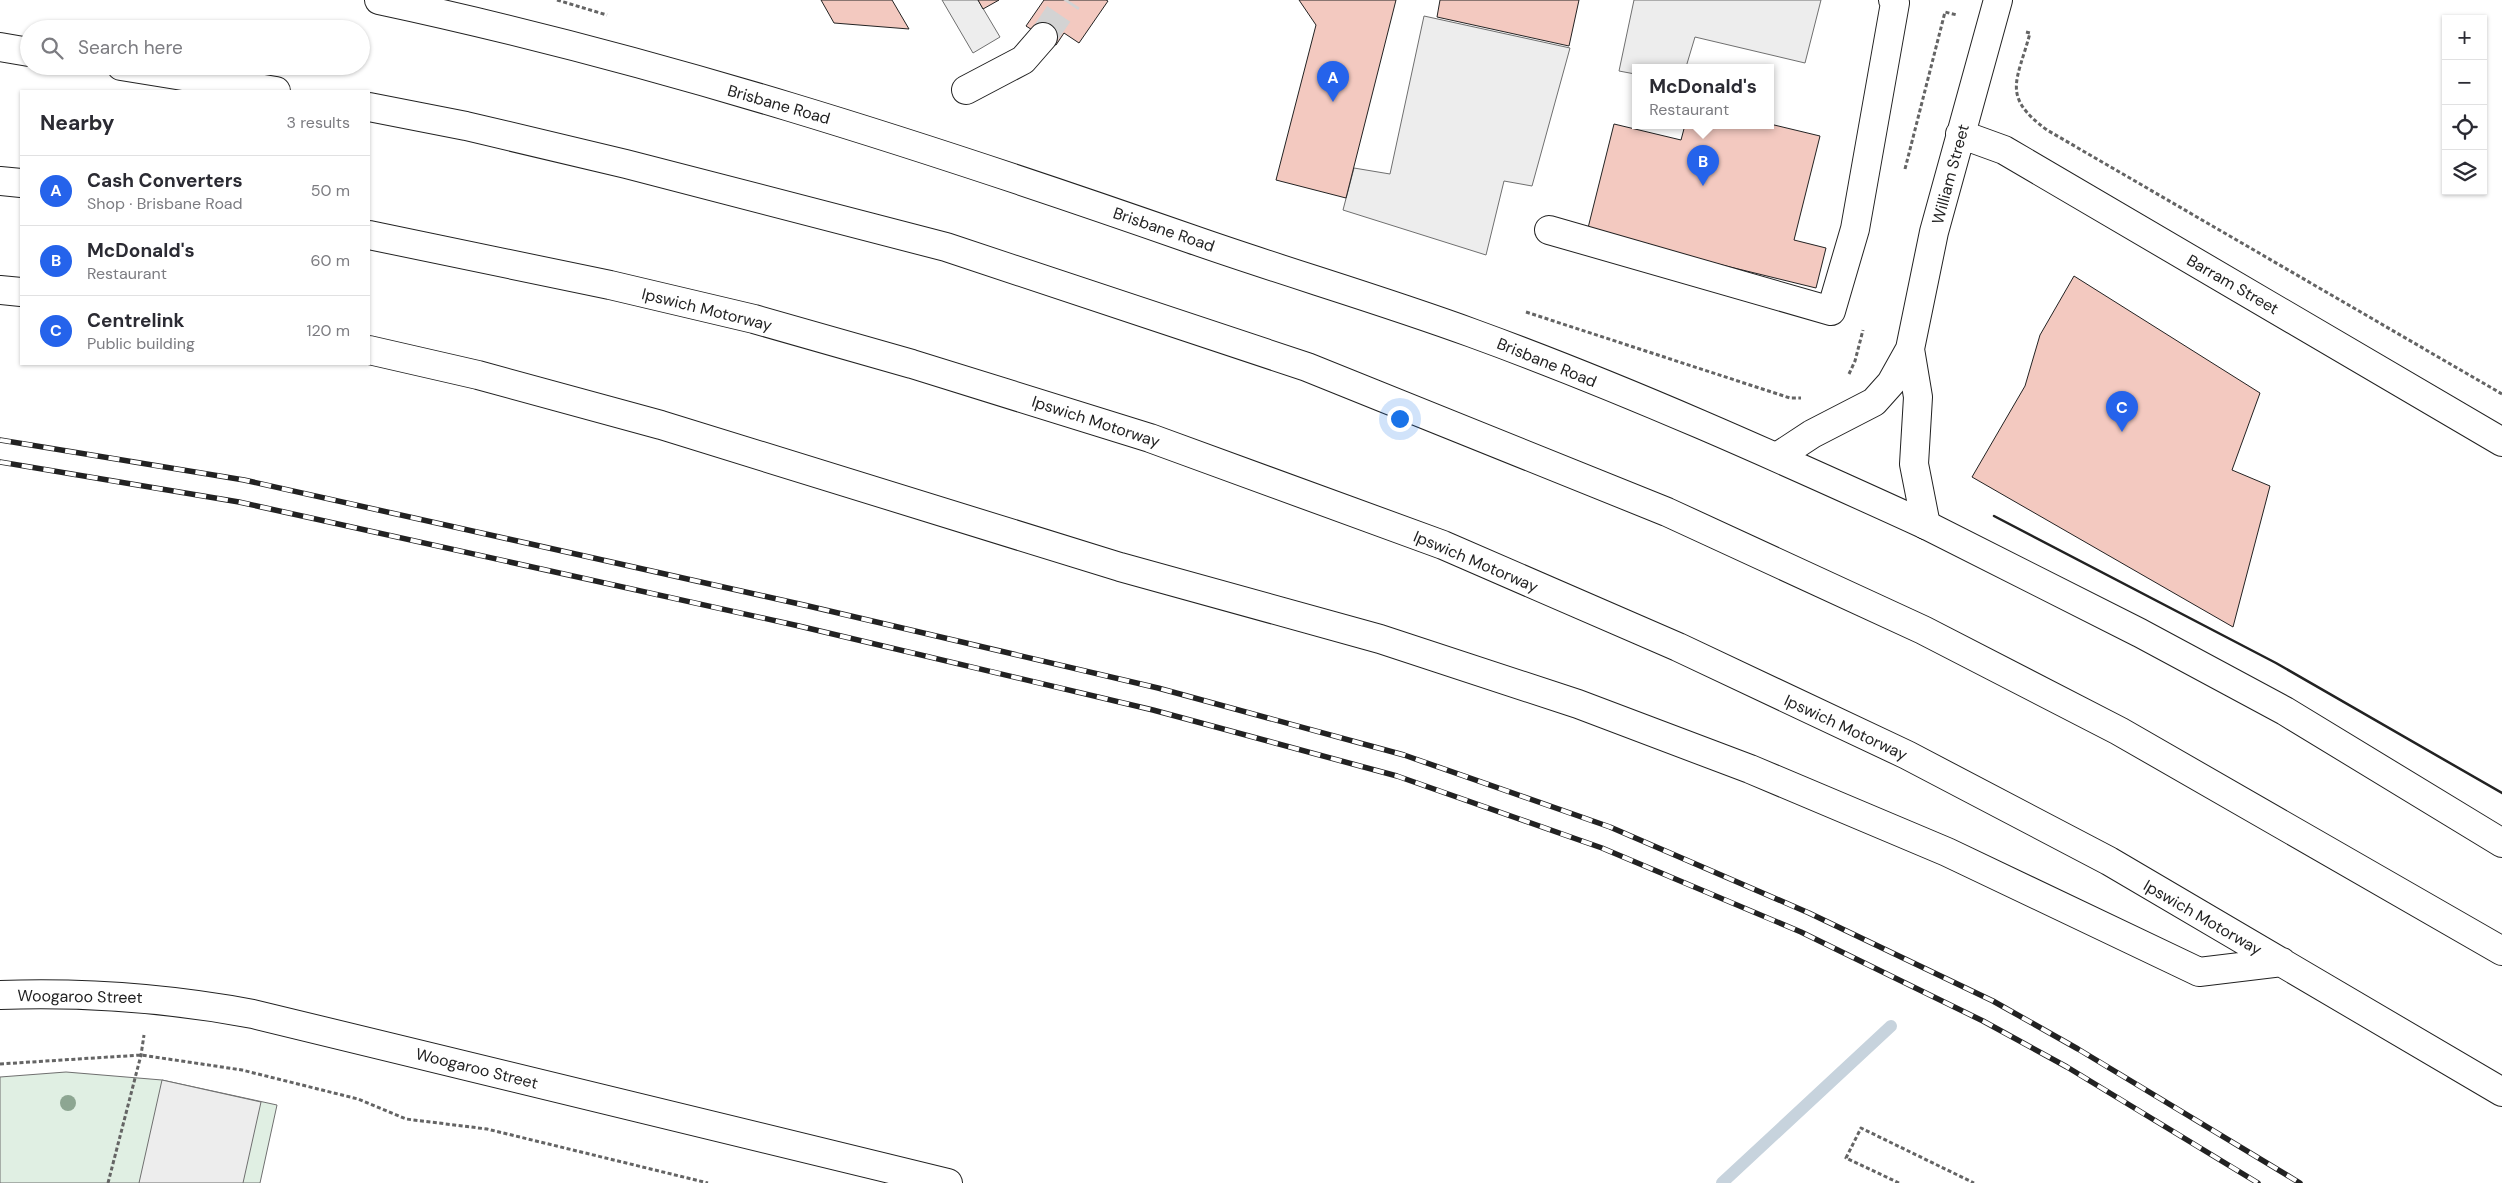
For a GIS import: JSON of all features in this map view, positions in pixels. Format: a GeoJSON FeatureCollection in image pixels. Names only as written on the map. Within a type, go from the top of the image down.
{"type":"FeatureCollection","features":[{"type":"Feature","properties":{"kind":"main road","name":"Brisbane Road"},"geometry":{"type":"LineString","coordinates":[[379,0],[454,16],[624,59],[974,164],[1472,333],[1571,371],[1777,457],[1926,525],[2140,633],[2285,711],[2502,843]]}},
{"type":"Feature","properties":{"kind":"main road"},"geometry":{"type":"LineString","coordinates":[[1549,230],[1831,311],[1855,229],[1895,4],[1893,0]]}},
{"type":"Feature","properties":{"kind":"main road","name":"William Street"},"geometry":{"type":"LineString","coordinates":[[1777,457],[1812,434],[1874,402],[1891,382],[1910,349],[1934,232],[1995,11]]}},
{"type":"Feature","properties":{"kind":"main road"},"geometry":{"type":"LineString","coordinates":[[966,90],[1023,60],[1043,37]]}},
{"type":"Feature","properties":{"kind":"main road"},"geometry":{"type":"LineString","coordinates":[[0,47],[20,50]]}},
{"type":"Feature","properties":{"kind":"main road"},"geometry":{"type":"LineString","coordinates":[[177,75],[270,90]]}},
{"type":"Feature","properties":{"kind":"main road"},"geometry":{"type":"LineString","coordinates":[[370,107],[466,126],[626,164],[946,247],[1316,371],[1668,512],[1923,630],[2119,731],[2502,951]]}},
{"type":"Feature","properties":{"kind":"main road","name":"Barram Street"},"geometry":{"type":"LineString","coordinates":[[1960,134],[2004,150],[2502,442]]}},
{"type":"Feature","properties":{"kind":"main road"},"geometry":{"type":"LineString","coordinates":[[0,181],[20,183]]}},
{"type":"Feature","properties":{"kind":"main road","name":"Ipswich Motorway"},"geometry":{"type":"LineString","coordinates":[[370,235],[620,287],[754,319],[912,364],[1150,438],[1443,546],[1678,647],[1907,755],[2108,861],[2502,1092]]}},
{"type":"Feature","properties":{"kind":"main road"},"geometry":{"type":"LineString","coordinates":[[0,290],[20,292]]}},
{"type":"Feature","properties":{"kind":"main road","name":"William Street"},"geometry":{"type":"LineString","coordinates":[[1910,349],[1918,397],[1914,464],[1926,525]]}},
{"type":"Feature","properties":{"kind":"main road"},"geometry":{"type":"LineString","coordinates":[[370,350],[478,375],[661,425],[1120,567],[1380,639],[1578,704],[1750,770],[1947,852],[2200,972],[2282,962]]}},
{"type":"Feature","properties":{"kind":"main road","name":"Woogaroo Street"},"geometry":{"type":"LineString","coordinates":[[0,995],[96,994],[152,998],[199,1004],[252,1014],[948,1183]]}},
{"type":"Feature","properties":{"kind":"path"},"geometry":{"type":"LineString","coordinates":[[557,0],[614,17]]}},
{"type":"Feature","properties":{"kind":"path"},"geometry":{"type":"LineString","coordinates":[[1904,173],[1945,12],[1995,11],[2030,33],[2016,87],[2019,104],[2048,130],[2502,394]]}},
{"type":"Feature","properties":{"kind":"path"},"geometry":{"type":"LineString","coordinates":[[1522,311],[1790,398],[1805,398]]}},
{"type":"Feature","properties":{"kind":"path"},"geometry":{"type":"LineString","coordinates":[[1846,379],[1855,361],[1865,324]]}},
{"type":"Feature","properties":{"kind":"path"},"geometry":{"type":"LineString","coordinates":[[108,1183],[141,1055],[152,998]]}},
{"type":"Feature","properties":{"kind":"path"},"geometry":{"type":"LineString","coordinates":[[0,1064],[141,1055],[242,1070],[358,1099],[406,1119],[487,1129],[708,1183]]}},
{"type":"Feature","properties":{"kind":"path"},"geometry":{"type":"LineString","coordinates":[[1899,1183],[1846,1158],[1861,1128],[1974,1183]]}},
{"type":"Feature","properties":{"kind":"green space"},"geometry":{"type":"Polygon","coordinates":[[[66,1072],[162,1080],[277,1105],[260,1183],[0,1183],[0,1077],[66,1072]]]}},
{"type":"Feature","properties":{"kind":"shaded area"},"geometry":{"type":"Polygon","coordinates":[[[942,0],[978,0],[1000,37],[973,53],[942,0]]]}},
{"type":"Feature","properties":{"kind":"shaded area"},"geometry":{"type":"Polygon","coordinates":[[[1634,0],[1821,0],[1805,63],[1695,37],[1687,64],[1632,64],[1632,73],[1619,71],[1634,0]]]}},
{"type":"Feature","properties":{"kind":"shaded area"},"geometry":{"type":"Polygon","coordinates":[[[1424,16],[1570,48],[1532,186],[1504,181],[1486,255],[1343,210],[1354,168],[1390,174],[1424,16]]]}},
{"type":"Feature","properties":{"kind":"shaded area"},"geometry":{"type":"Polygon","coordinates":[[[162,1080],[261,1102],[243,1183],[139,1183],[162,1080]]]}},
{"type":"Feature","properties":{"kind":"building"},"geometry":{"type":"Polygon","coordinates":[[[821,0],[892,0],[909,29],[834,23],[821,0]]]}},
{"type":"Feature","properties":{"kind":"building"},"geometry":{"type":"Polygon","coordinates":[[[978,0],[999,0],[983,9],[978,0]]]}},
{"type":"Feature","properties":{"kind":"building"},"geometry":{"type":"Polygon","coordinates":[[[1044,0],[1108,1],[1079,43],[1064,33],[1056,45],[1026,26],[1044,0]]]}},
{"type":"Feature","properties":{"kind":"building"},"geometry":{"type":"Polygon","coordinates":[[[1299,0],[1396,0],[1346,198],[1276,180],[1316,25],[1299,0]]]}},
{"type":"Feature","properties":{"kind":"building"},"geometry":{"type":"Polygon","coordinates":[[[1440,0],[1579,0],[1569,46],[1437,17],[1440,0]]]}},
{"type":"Feature","properties":{"kind":"building"},"geometry":{"type":"Polygon","coordinates":[[[1614,124],[1681,140],[1684,129],[1774,129],[1774,125],[1820,136],[1794,240],[1826,248],[1816,288],[1587,232],[1614,124]]]}},
{"type":"Feature","properties":{"kind":"building"},"geometry":{"type":"Polygon","coordinates":[[[2074,276],[2260,393],[2232,470],[2270,486],[2233,627],[1972,477],[2025,386],[2040,335],[2074,276]]]}},
{"type":"Feature","properties":{"kind":"waterway"},"geometry":{"type":"LineString","coordinates":[[1722,1183],[1891,1026]]}},
{"type":"Feature","properties":{"kind":"tunnel"},"geometry":{"type":"LineString","coordinates":[[1043,37],[1068,0]]}},
{"type":"Feature","properties":{"kind":"railway"},"geometry":{"type":"LineString","coordinates":[[0,440],[244,480],[804,605],[1158,688],[1404,755],[1610,827],[1809,913],[1993,1001],[2078,1049],[2300,1183]]}},
{"type":"Feature","properties":{"kind":"railway"},"geometry":{"type":"LineString","coordinates":[[0,462],[239,502],[799,626],[1153,710],[1397,776],[1602,848],[1801,932],[1983,1021],[2067,1067],[2258,1183]]}},
{"type":"Feature","properties":{"kind":"wall"},"geometry":{"type":"LineString","coordinates":[[1994,516],[2276,663],[2502,793]]}},
{"type":"Feature","properties":{"kind":"place","name":"Cash Converters"},"geometry":{"type":"Point","coordinates":[1333,102]}},
{"type":"Feature","properties":{"kind":"place","name":"McDonald's"},"geometry":{"type":"Point","coordinates":[1703,186]}},
{"type":"Feature","properties":{"kind":"place","name":"Centrelink"},"geometry":{"type":"Point","coordinates":[2122,432]}}]}
